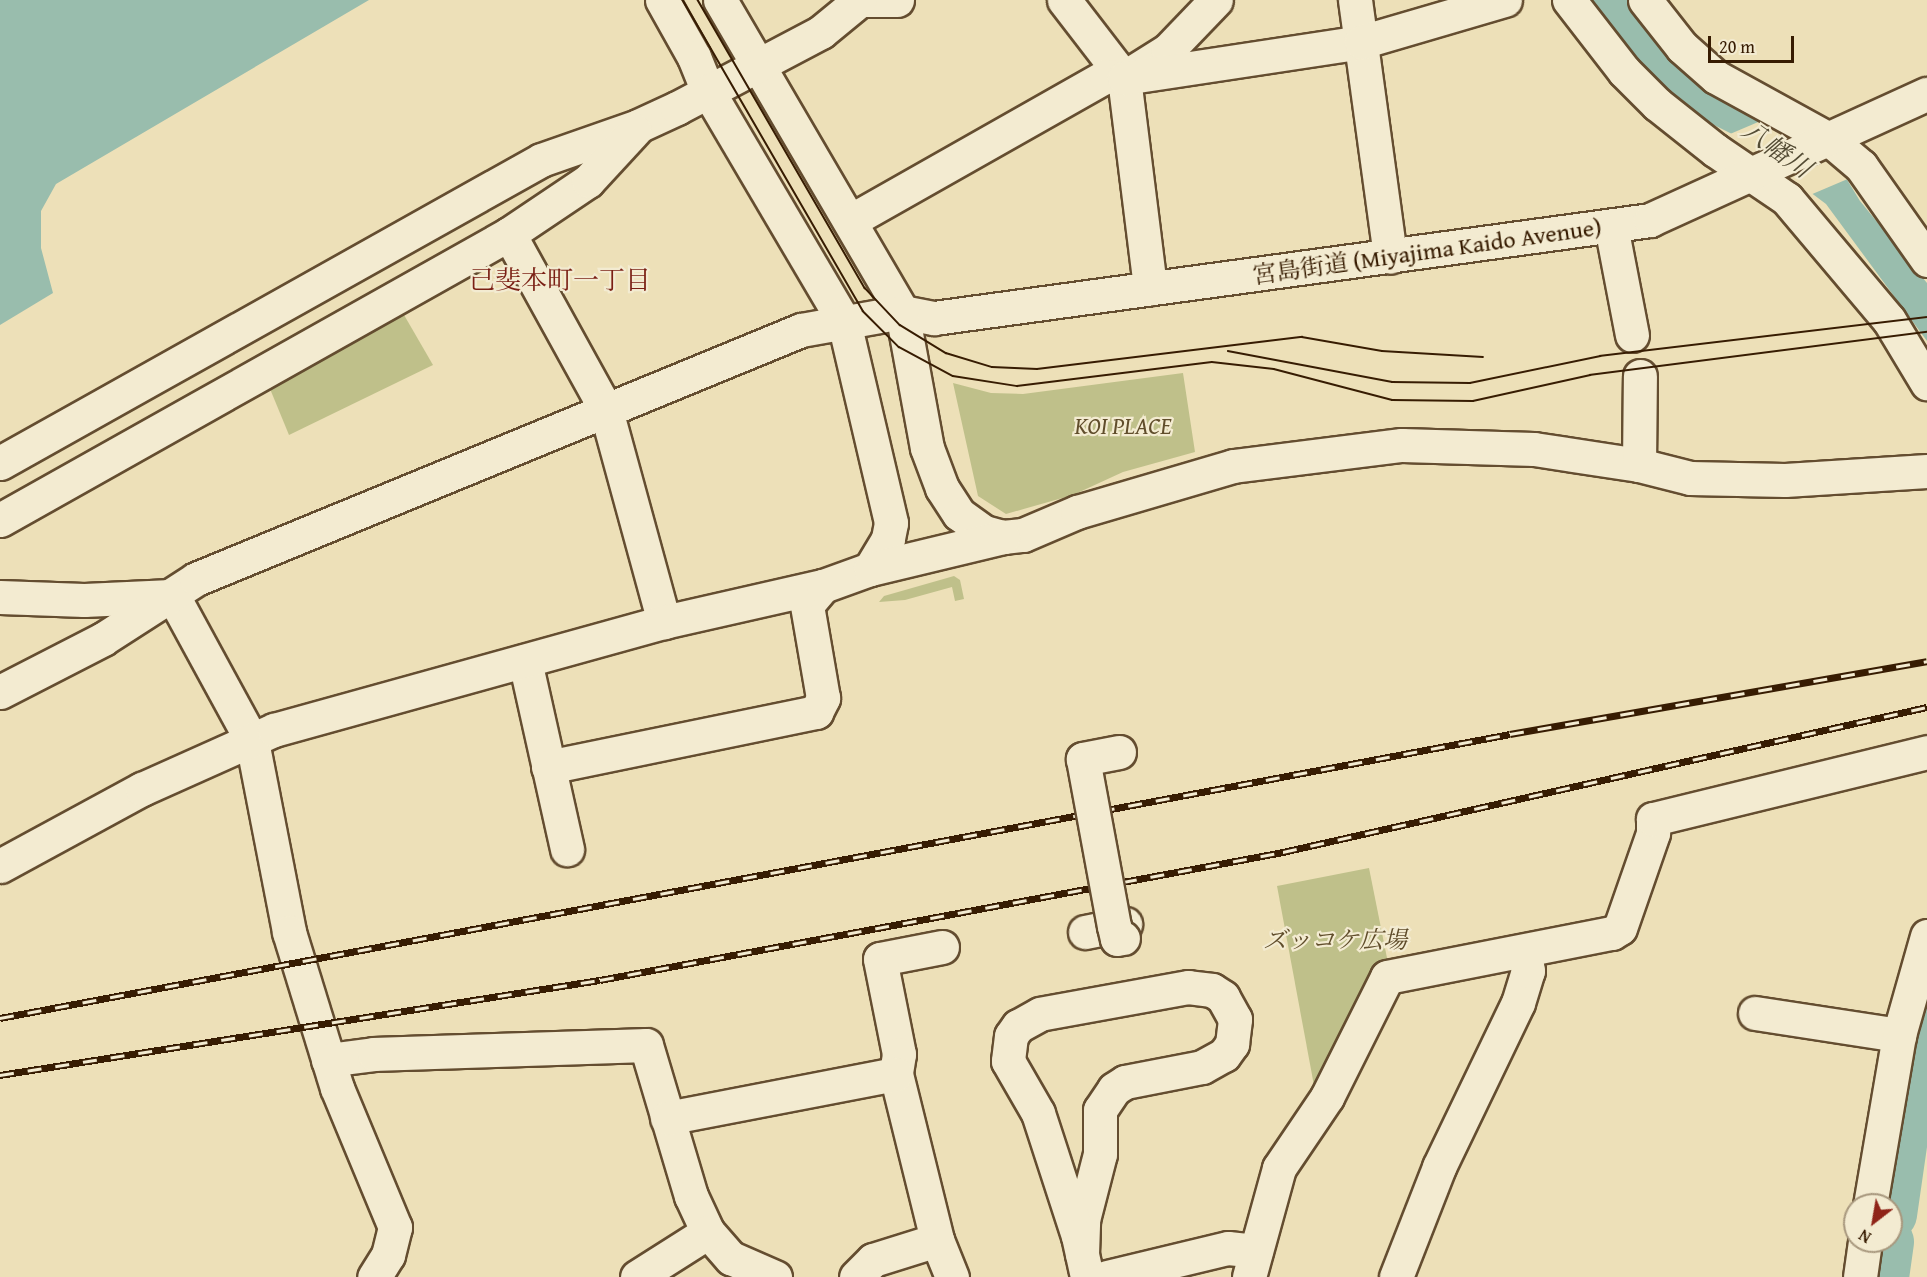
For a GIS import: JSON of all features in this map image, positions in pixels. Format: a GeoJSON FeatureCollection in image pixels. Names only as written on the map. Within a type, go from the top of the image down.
{"type":"FeatureCollection","features":[{"type":"Feature","properties":{"kind":"street"},"geometry":{"type":"LineString","coordinates":[[662,0],[694,57],[708,91],[844,322],[891,523],[888,538],[870,569]]}},
{"type":"Feature","properties":{"kind":"street"},"geometry":{"type":"LineString","coordinates":[[720,0],[902,312],[927,448],[942,488],[966,522],[984,532],[1003,537]]}},
{"type":"Feature","properties":{"kind":"street"},"geometry":{"type":"LineString","coordinates":[[0,463],[541,160],[638,126],[708,91],[821,32],[859,0],[897,0]]}},
{"type":"Feature","properties":{"kind":"street"},"geometry":{"type":"LineString","coordinates":[[1064,0],[1124,78],[1150,288]]}},
{"type":"Feature","properties":{"kind":"street"},"geometry":{"type":"LineString","coordinates":[[1124,78],[1168,50],[1216,0]]}},
{"type":"Feature","properties":{"kind":"street"},"geometry":{"type":"LineString","coordinates":[[1354,0],[1390,257]]}},
{"type":"Feature","properties":{"kind":"street"},"geometry":{"type":"LineString","coordinates":[[850,221],[1106,76],[1124,78],[1361,42],[1505,0]]}},
{"type":"Feature","properties":{"kind":"street"},"geometry":{"type":"LineString","coordinates":[[1569,0],[1624,71],[1657,104],[1760,169],[1889,320],[1927,383]]}},
{"type":"Feature","properties":{"kind":"street"},"geometry":{"type":"LineString","coordinates":[[1645,0],[1682,47],[1716,77],[1861,166],[1927,260]]}},
{"type":"Feature","properties":{"kind":"street","name":"宮島街道 (Miyajima Kaido Avenue)"},"geometry":{"type":"LineString","coordinates":[[902,312],[934,318],[1650,220],[1927,94]]}},
{"type":"Feature","properties":{"kind":"street"},"geometry":{"type":"LineString","coordinates":[[0,520],[509,234],[588,181],[638,126]]}},
{"type":"Feature","properties":{"kind":"street"},"geometry":{"type":"LineString","coordinates":[[1611,226],[1632,334]]}},
{"type":"Feature","properties":{"kind":"street"},"geometry":{"type":"LineString","coordinates":[[509,234],[606,410],[664,622]]}},
{"type":"Feature","properties":{"kind":"street"},"geometry":{"type":"LineString","coordinates":[[0,692],[104,639],[196,579],[801,330],[902,312]]}},
{"type":"Feature","properties":{"kind":"street"},"geometry":{"type":"LineString","coordinates":[[1639,465],[1640,376]]}},
{"type":"Feature","properties":{"kind":"street"},"geometry":{"type":"LineString","coordinates":[[0,866],[142,789],[274,730],[664,622],[823,586],[870,569],[1044,529],[1077,512],[1193,475],[1361,448],[1480,445],[1534,449],[1639,465],[1690,478],[1785,480],[1927,471]]}},
{"type":"Feature","properties":{"kind":"street"},"geometry":{"type":"LineString","coordinates":[[548,767],[798,718],[816,712],[824,698],[807,605],[823,586]]}},
{"type":"Feature","properties":{"kind":"street"},"geometry":{"type":"LineString","coordinates":[[4,600],[173,596]]}},
{"type":"Feature","properties":{"kind":"street"},"geometry":{"type":"LineString","coordinates":[[173,596],[252,741],[289,932],[328,1060],[364,1158],[395,1227],[388,1255],[374,1277]]}},
{"type":"Feature","properties":{"kind":"street"},"geometry":{"type":"LineString","coordinates":[[525,661],[567,849]]}},
{"type":"Feature","properties":{"kind":"street"},"geometry":{"type":"LineString","coordinates":[[1109,925],[1076,763],[1119,752]]}},
{"type":"Feature","properties":{"kind":"street"},"geometry":{"type":"LineString","coordinates":[[1107,1277],[1228,1248],[1253,1264],[1279,1168],[1327,1097],[1388,977],[1612,933],[1620,928],[1653,833],[1653,819],[1927,752]]}},
{"type":"Feature","properties":{"kind":"street"},"geometry":{"type":"LineString","coordinates":[[1872,1193],[1899,1035],[1927,936]]}},
{"type":"Feature","properties":{"kind":"street"},"geometry":{"type":"LineString","coordinates":[[942,947],[880,959],[899,1054],[896,1074],[936,1240],[952,1277]]}},
{"type":"Feature","properties":{"kind":"street"},"geometry":{"type":"LineString","coordinates":[[1396,1277],[1439,1167],[1518,1003],[1528,971],[1525,951]]}},
{"type":"Feature","properties":{"kind":"street"},"geometry":{"type":"LineString","coordinates":[[1188,987],[1212,990],[1223,997],[1235,1020],[1232,1044],[1224,1055],[1202,1067],[1125,1082],[1114,1089],[1100,1110],[1100,1154],[1083,1220],[1085,1265],[1038,1113],[1008,1061],[1011,1036],[1018,1026],[1040,1014],[1188,987]]}},
{"type":"Feature","properties":{"kind":"street"},"geometry":{"type":"LineString","coordinates":[[1755,1013],[1899,1035]]}},
{"type":"Feature","properties":{"kind":"street"},"geometry":{"type":"LineString","coordinates":[[328,1060],[374,1054],[646,1046],[691,1196],[708,1233],[732,1258],[775,1277]]}},
{"type":"Feature","properties":{"kind":"street"},"geometry":{"type":"LineString","coordinates":[[667,1118],[896,1074]]}},
{"type":"Feature","properties":{"kind":"street"},"geometry":{"type":"LineString","coordinates":[[637,1277],[708,1233]]}},
{"type":"Feature","properties":{"kind":"street"},"geometry":{"type":"LineString","coordinates":[[856,1277],[873,1260],[936,1240]]}},
{"type":"Feature","properties":{"kind":"street"},"geometry":{"type":"LineString","coordinates":[[1860,1277],[1863,1253]]}},
{"type":"Feature","properties":{"kind":"green space"},"geometry":{"type":"Polygon","coordinates":[[[400,308],[433,365],[289,435],[268,384],[400,308]]]}},
{"type":"Feature","properties":{"kind":"green space","name":"KOI PLACE"},"geometry":{"type":"Polygon","coordinates":[[[1183,373],[1195,452],[1123,472],[1073,495],[1006,514],[978,496],[953,383],[991,393],[1023,394],[1183,373]]]}},
{"type":"Feature","properties":{"kind":"green space"},"geometry":{"type":"Polygon","coordinates":[[[954,576],[960,580],[964,599],[955,601],[952,587],[905,600],[879,602],[884,596],[954,576]]]}},
{"type":"Feature","properties":{"kind":"green space","name":"ズッコケ広場"},"geometry":{"type":"Polygon","coordinates":[[[1369,868],[1388,963],[1315,1091],[1277,886],[1369,868]]]}},
{"type":"Feature","properties":{"kind":"water"},"geometry":{"type":"Polygon","coordinates":[[[0,0],[369,0],[56,184],[41,211],[41,248],[53,293],[0,325],[0,0]]]}},
{"type":"Feature","properties":{"kind":"water"},"geometry":{"type":"Polygon","coordinates":[[[1587,0],[1631,0],[1846,178],[1860,201],[1927,283],[1927,341],[1826,204],[1734,135],[1700,118],[1638,67],[1587,0]]]}},
{"type":"Feature","properties":{"kind":"pier"},"geometry":{"type":"Polygon","coordinates":[[[1770,117],[1850,178],[1810,195],[1730,134],[1770,117]]]}},
{"type":"Feature","properties":{"kind":"waterway","name":"八幡川"},"geometry":{"type":"LineString","coordinates":[[1894,1193],[1915,1047],[1927,997]]}},
{"type":"Feature","properties":{"kind":"waterway","name":"八幡川"},"geometry":{"type":"LineString","coordinates":[[1883,1277],[1886,1253]]}},
{"type":"Feature","properties":{"kind":"tram line"},"geometry":{"type":"LineString","coordinates":[[683,0],[863,311],[899,347],[953,376],[1017,386],[1212,362],[1274,369],[1392,400],[1473,401],[1590,375],[1927,332]]}},
{"type":"Feature","properties":{"kind":"tram line"},"geometry":{"type":"LineString","coordinates":[[698,0],[865,288],[900,325],[946,353],[992,367],[1037,369],[1302,337],[1382,351],[1483,357]]}},
{"type":"Feature","properties":{"kind":"tram line"},"geometry":{"type":"LineString","coordinates":[[1228,351],[1392,382],[1470,383],[1600,356],[1927,317]]}},
{"type":"Feature","properties":{"kind":"railway"},"geometry":{"type":"LineString","coordinates":[[0,1018],[1510,734],[1927,661]]}},
{"type":"Feature","properties":{"kind":"railway"},"geometry":{"type":"LineString","coordinates":[[0,1075],[600,980],[1283,852],[1927,707]]}},
{"type":"Feature","properties":{"kind":"district","name":"己斐本町一丁目"},"geometry":{"type":"Point","coordinates":[560,280]}}]}
